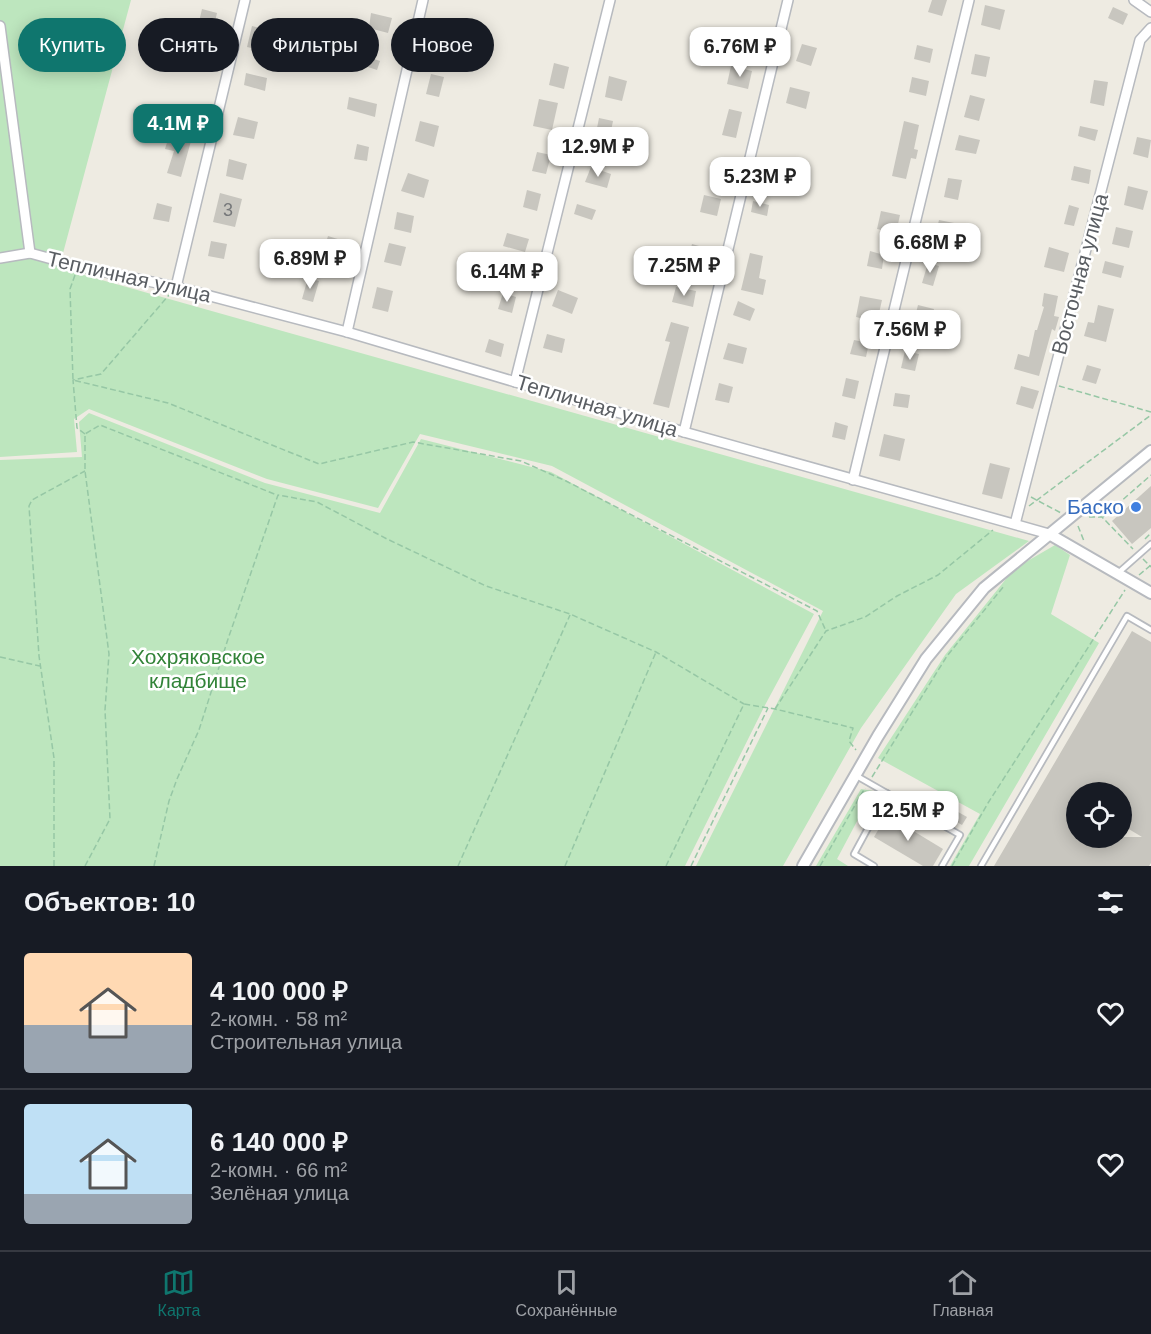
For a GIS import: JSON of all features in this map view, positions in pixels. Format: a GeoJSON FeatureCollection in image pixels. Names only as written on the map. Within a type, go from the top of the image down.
{"type":"FeatureCollection","features":[{"type":"Feature","properties":{"kind":"street"},"geometry":{"type":"LineString","coordinates":[[176,287],[245,0]]}},
{"type":"Feature","properties":{"kind":"street"},"geometry":{"type":"LineString","coordinates":[[346,332],[423,0]]}},
{"type":"Feature","properties":{"kind":"street"},"geometry":{"type":"LineString","coordinates":[[515,382],[610,0]]}},
{"type":"Feature","properties":{"kind":"street"},"geometry":{"type":"LineString","coordinates":[[684,432],[788,0]]}},
{"type":"Feature","properties":{"kind":"street"},"geometry":{"type":"LineString","coordinates":[[853,480],[969,0]]}},
{"type":"Feature","properties":{"kind":"street"},"geometry":{"type":"LineString","coordinates":[[1134,0],[1151,12]]}},
{"type":"Feature","properties":{"kind":"street"},"geometry":{"type":"LineString","coordinates":[[0,26],[30,253],[0,258]]}},
{"type":"Feature","properties":{"kind":"street","name":"Восточная улица"},"geometry":{"type":"LineString","coordinates":[[1015,524],[1140,40],[1151,28]]}},
{"type":"Feature","properties":{"kind":"street","name":"Тепличная улица"},"geometry":{"type":"LineString","coordinates":[[30,253],[77,266],[176,287],[346,332],[684,432],[1049,534],[1151,593]]}},
{"type":"Feature","properties":{"kind":"street"},"geometry":{"type":"LineString","coordinates":[[803,866],[866,756],[926,659],[984,588],[1151,451]]}},
{"type":"Feature","properties":{"kind":"lane"},"geometry":{"type":"LineString","coordinates":[[1117,574],[1151,544]]}},
{"type":"Feature","properties":{"kind":"lane"},"geometry":{"type":"LineString","coordinates":[[981,866],[1127,615],[1151,630]]}},
{"type":"Feature","properties":{"kind":"lane"},"geometry":{"type":"LineString","coordinates":[[855,775],[960,835],[942,866]]}},
{"type":"Feature","properties":{"kind":"lane"},"geometry":{"type":"LineString","coordinates":[[874,866],[854,854],[887,793]]}},
{"type":"Feature","properties":{"kind":"path"},"geometry":{"type":"LineString","coordinates":[[77,266],[70,289],[73,380],[77,429],[85,434]]}},
{"type":"Feature","properties":{"kind":"path"},"geometry":{"type":"LineString","coordinates":[[73,380],[101,374],[176,287]]}},
{"type":"Feature","properties":{"kind":"path"},"geometry":{"type":"LineString","coordinates":[[73,380],[168,403],[319,464],[413,442],[521,460],[817,610],[826,631]]}},
{"type":"Feature","properties":{"kind":"path"},"geometry":{"type":"LineString","coordinates":[[1052,384],[1151,413]]}},
{"type":"Feature","properties":{"kind":"path"},"geometry":{"type":"LineString","coordinates":[[1018,512],[1038,501],[1151,413]]}},
{"type":"Feature","properties":{"kind":"path"},"geometry":{"type":"LineString","coordinates":[[85,434],[100,425],[278,495],[317,502],[387,539],[486,586],[570,614],[656,652],[744,704],[853,728],[849,741],[855,750],[866,756]]}},
{"type":"Feature","properties":{"kind":"path"},"geometry":{"type":"LineString","coordinates":[[85,434],[85,471],[109,654],[105,710],[110,819],[86,866]]}},
{"type":"Feature","properties":{"kind":"path"},"geometry":{"type":"LineString","coordinates":[[54,866],[54,758],[41,666],[29,506],[32,500],[85,471]]}},
{"type":"Feature","properties":{"kind":"path"},"geometry":{"type":"LineString","coordinates":[[1023,493],[1071,517],[1102,517],[1151,475]]}},
{"type":"Feature","properties":{"kind":"path"},"geometry":{"type":"LineString","coordinates":[[154,866],[169,801],[199,730],[278,495]]}},
{"type":"Feature","properties":{"kind":"path"},"geometry":{"type":"LineString","coordinates":[[1071,517],[1087,547]]}},
{"type":"Feature","properties":{"kind":"path"},"geometry":{"type":"LineString","coordinates":[[952,866],[988,803],[1131,582],[1151,566],[1102,517]]}},
{"type":"Feature","properties":{"kind":"path"},"geometry":{"type":"LineString","coordinates":[[774,709],[826,631],[865,617],[897,596],[938,575],[1003,521]]}},
{"type":"Feature","properties":{"kind":"path"},"geometry":{"type":"LineString","coordinates":[[820,866],[868,782],[946,656],[1003,586]]}},
{"type":"Feature","properties":{"kind":"path"},"geometry":{"type":"LineString","coordinates":[[458,866],[570,614]]}},
{"type":"Feature","properties":{"kind":"path"},"geometry":{"type":"LineString","coordinates":[[565,866],[656,652]]}},
{"type":"Feature","properties":{"kind":"path"},"geometry":{"type":"LineString","coordinates":[[0,657],[41,666]]}},
{"type":"Feature","properties":{"kind":"path"},"geometry":{"type":"LineString","coordinates":[[666,866],[744,704]]}},
{"type":"Feature","properties":{"kind":"path"},"geometry":{"type":"LineString","coordinates":[[691,866],[768,708]]}},
{"type":"Feature","properties":{"kind":"green space"},"geometry":{"type":"Polygon","coordinates":[[[0,0],[131,0],[126,19],[18,18],[18,72],[112,72],[59,268],[1029,541],[956,594],[861,728],[783,866],[696,866],[823,611],[552,466],[420,434],[378,508],[267,479],[89,409],[74,419],[77,452],[0,457],[0,0]]]}},
{"type":"Feature","properties":{"kind":"green space","name":"Хохряковское кладбище"},"geometry":{"type":"Polygon","coordinates":[[[89,413],[265,483],[380,513],[421,439],[551,472],[814,614],[764,707],[685,866],[0,866],[0,460],[82,457],[79,422],[89,413]]]}},
{"type":"Feature","properties":{"kind":"green space"},"geometry":{"type":"Polygon","coordinates":[[[1055,545],[1070,555],[1051,614],[1099,643],[969,866],[950,866],[980,814],[878,758],[945,655],[1014,569],[1055,545]]]}},
{"type":"Feature","properties":{"kind":"green space"},"geometry":{"type":"Polygon","coordinates":[[[861,789],[873,791],[837,859],[848,866],[816,866],[861,789]]]}},
{"type":"Feature","properties":{"kind":"building"},"geometry":{"type":"Polygon","coordinates":[[[932,0],[947,0],[942,16],[928,12],[932,0]]]}},
{"type":"Feature","properties":{"kind":"building"},"geometry":{"type":"Polygon","coordinates":[[[985,5],[1005,10],[1000,30],[981,25],[985,5]]]}},
{"type":"Feature","properties":{"kind":"building"},"geometry":{"type":"Polygon","coordinates":[[[1113,7],[1128,14],[1123,25],[1108,18],[1113,7]]]}},
{"type":"Feature","properties":{"kind":"building"},"geometry":{"type":"Polygon","coordinates":[[[202,9],[217,13],[216,18],[200,18],[202,9]]]}},
{"type":"Feature","properties":{"kind":"building"},"geometry":{"type":"Polygon","coordinates":[[[371,13],[392,18],[388,33],[379,31],[379,18],[370,18],[371,13]]]}},
{"type":"Feature","properties":{"kind":"building"},"geometry":{"type":"Polygon","coordinates":[[[251,30],[251,48],[247,47],[251,30]]]}},
{"type":"Feature","properties":{"kind":"building"},"geometry":{"type":"Polygon","coordinates":[[[802,44],[817,48],[811,66],[796,61],[802,44]]]}},
{"type":"Feature","properties":{"kind":"building"},"geometry":{"type":"Polygon","coordinates":[[[917,45],[933,49],[930,63],[914,59],[917,45]]]}},
{"type":"Feature","properties":{"kind":"building"},"geometry":{"type":"Polygon","coordinates":[[[975,54],[990,57],[986,77],[971,74],[975,54]]]}},
{"type":"Feature","properties":{"kind":"building"},"geometry":{"type":"Polygon","coordinates":[[[554,63],[569,67],[564,89],[549,85],[554,63]]]}},
{"type":"Feature","properties":{"kind":"building"},"geometry":{"type":"Polygon","coordinates":[[[731,66],[752,71],[748,89],[727,84],[731,66]]]}},
{"type":"Feature","properties":{"kind":"building"},"geometry":{"type":"Polygon","coordinates":[[[246,73],[267,78],[265,91],[244,85],[246,73]]]}},
{"type":"Feature","properties":{"kind":"building"},"geometry":{"type":"Polygon","coordinates":[[[431,74],[444,77],[439,97],[426,94],[431,74]]]}},
{"type":"Feature","properties":{"kind":"building"},"geometry":{"type":"Polygon","coordinates":[[[609,76],[627,81],[622,101],[605,97],[609,76]]]}},
{"type":"Feature","properties":{"kind":"building"},"geometry":{"type":"Polygon","coordinates":[[[912,77],[929,81],[926,96],[909,92],[912,77]]]}},
{"type":"Feature","properties":{"kind":"building"},"geometry":{"type":"Polygon","coordinates":[[[1094,80],[1108,82],[1104,106],[1090,103],[1094,80]]]}},
{"type":"Feature","properties":{"kind":"building"},"geometry":{"type":"Polygon","coordinates":[[[790,87],[810,92],[806,109],[786,103],[790,87]]]}},
{"type":"Feature","properties":{"kind":"building"},"geometry":{"type":"Polygon","coordinates":[[[970,95],[985,99],[979,121],[964,117],[970,95]]]}},
{"type":"Feature","properties":{"kind":"building"},"geometry":{"type":"Polygon","coordinates":[[[349,97],[377,104],[375,117],[347,109],[349,97]]]}},
{"type":"Feature","properties":{"kind":"building"},"geometry":{"type":"Polygon","coordinates":[[[539,99],[558,103],[552,130],[533,126],[539,99]]]}},
{"type":"Feature","properties":{"kind":"building"},"geometry":{"type":"Polygon","coordinates":[[[729,109],[742,112],[736,138],[722,135],[729,109]]]}},
{"type":"Feature","properties":{"kind":"building"},"geometry":{"type":"Polygon","coordinates":[[[238,117],[258,122],[254,139],[233,135],[238,117]]]}},
{"type":"Feature","properties":{"kind":"building"},"geometry":{"type":"Polygon","coordinates":[[[599,118],[613,121],[610,136],[596,133],[599,118]]]}},
{"type":"Feature","properties":{"kind":"building"},"geometry":{"type":"Polygon","coordinates":[[[420,121],[439,126],[434,147],[415,141],[420,121]]]}},
{"type":"Feature","properties":{"kind":"building"},"geometry":{"type":"Polygon","coordinates":[[[904,121],[919,125],[914,149],[918,150],[916,159],[911,158],[906,179],[892,176],[904,121]]]}},
{"type":"Feature","properties":{"kind":"building"},"geometry":{"type":"Polygon","coordinates":[[[1080,126],[1098,130],[1095,141],[1078,136],[1080,126]]]}},
{"type":"Feature","properties":{"kind":"building"},"geometry":{"type":"Polygon","coordinates":[[[959,135],[980,140],[976,154],[955,150],[959,135]]]}},
{"type":"Feature","properties":{"kind":"building"},"geometry":{"type":"Polygon","coordinates":[[[169,136],[191,141],[181,177],[167,173],[174,151],[165,149],[169,136]]]}},
{"type":"Feature","properties":{"kind":"building"},"geometry":{"type":"Polygon","coordinates":[[[1137,137],[1151,140],[1148,158],[1133,154],[1137,137]]]}},
{"type":"Feature","properties":{"kind":"building"},"geometry":{"type":"Polygon","coordinates":[[[357,144],[369,147],[367,161],[354,159],[357,144]]]}},
{"type":"Feature","properties":{"kind":"building"},"geometry":{"type":"Polygon","coordinates":[[[537,152],[551,155],[546,174],[532,171],[537,152]]]}},
{"type":"Feature","properties":{"kind":"building"},"geometry":{"type":"Polygon","coordinates":[[[229,159],[247,164],[243,180],[226,176],[229,159]]]}},
{"type":"Feature","properties":{"kind":"building"},"geometry":{"type":"Polygon","coordinates":[[[1074,166],[1091,170],[1089,184],[1071,180],[1074,166]]]}},
{"type":"Feature","properties":{"kind":"building"},"geometry":{"type":"Polygon","coordinates":[[[591,167],[611,174],[607,188],[585,182],[591,167]]]}},
{"type":"Feature","properties":{"kind":"building"},"geometry":{"type":"Polygon","coordinates":[[[766,170],[784,175],[780,189],[762,184],[766,170]]]}},
{"type":"Feature","properties":{"kind":"building"},"geometry":{"type":"Polygon","coordinates":[[[408,173],[429,180],[424,198],[401,191],[408,173]]]}},
{"type":"Feature","properties":{"kind":"building"},"geometry":{"type":"Polygon","coordinates":[[[948,178],[962,180],[958,200],[944,197],[948,178]]]}},
{"type":"Feature","properties":{"kind":"building"},"geometry":{"type":"Polygon","coordinates":[[[1128,186],[1148,191],[1143,210],[1124,205],[1128,186]]]}},
{"type":"Feature","properties":{"kind":"building"},"geometry":{"type":"Polygon","coordinates":[[[527,190],[541,194],[537,211],[523,207],[527,190]]]}},
{"type":"Feature","properties":{"kind":"building"},"geometry":{"type":"Polygon","coordinates":[[[220,193],[242,199],[235,227],[213,222],[220,193]]]}},
{"type":"Feature","properties":{"kind":"building"},"geometry":{"type":"Polygon","coordinates":[[[704,195],[721,199],[717,216],[700,212],[704,195]]]}},
{"type":"Feature","properties":{"kind":"building"},"geometry":{"type":"Polygon","coordinates":[[[753,201],[769,205],[767,216],[751,212],[753,201]]]}},
{"type":"Feature","properties":{"kind":"building"},"geometry":{"type":"Polygon","coordinates":[[[157,203],[172,207],[169,222],[153,219],[157,203]]]}},
{"type":"Feature","properties":{"kind":"building"},"geometry":{"type":"Polygon","coordinates":[[[577,204],[596,210],[592,220],[574,214],[577,204]]]}},
{"type":"Feature","properties":{"kind":"building"},"geometry":{"type":"Polygon","coordinates":[[[1069,205],[1079,208],[1074,226],[1064,224],[1069,205]]]}},
{"type":"Feature","properties":{"kind":"building"},"geometry":{"type":"Polygon","coordinates":[[[881,211],[900,215],[896,233],[877,229],[881,211]]]}},
{"type":"Feature","properties":{"kind":"building"},"geometry":{"type":"Polygon","coordinates":[[[397,212],[414,216],[411,233],[394,229],[397,212]]]}},
{"type":"Feature","properties":{"kind":"building"},"geometry":{"type":"Polygon","coordinates":[[[939,220],[954,223],[949,244],[934,240],[939,220]]]}},
{"type":"Feature","properties":{"kind":"building"},"geometry":{"type":"Polygon","coordinates":[[[1116,227],[1133,231],[1129,248],[1112,244],[1116,227]]]}},
{"type":"Feature","properties":{"kind":"building"},"geometry":{"type":"Polygon","coordinates":[[[507,233],[529,239],[525,252],[503,246],[507,233]]]}},
{"type":"Feature","properties":{"kind":"building"},"geometry":{"type":"Polygon","coordinates":[[[328,236],[344,241],[338,259],[322,255],[328,236]]]}},
{"type":"Feature","properties":{"kind":"building"},"geometry":{"type":"Polygon","coordinates":[[[211,241],[227,244],[224,259],[208,256],[211,241]]]}},
{"type":"Feature","properties":{"kind":"building"},"geometry":{"type":"Polygon","coordinates":[[[389,243],[406,247],[401,266],[384,262],[389,243]]]}},
{"type":"Feature","properties":{"kind":"building"},"geometry":{"type":"Polygon","coordinates":[[[692,244],[706,248],[701,265],[687,262],[692,244]]]}},
{"type":"Feature","properties":{"kind":"building"},"geometry":{"type":"Polygon","coordinates":[[[1049,247],[1069,253],[1064,272],[1044,267],[1049,247]]]}},
{"type":"Feature","properties":{"kind":"building"},"geometry":{"type":"Polygon","coordinates":[[[870,251],[884,255],[882,269],[867,266],[870,251]]]}},
{"type":"Feature","properties":{"kind":"building"},"geometry":{"type":"Polygon","coordinates":[[[750,253],[763,256],[759,278],[766,280],[763,295],[741,290],[750,253]]]}},
{"type":"Feature","properties":{"kind":"building"},"geometry":{"type":"Polygon","coordinates":[[[1105,261],[1124,266],[1121,278],[1102,273],[1105,261]]]}},
{"type":"Feature","properties":{"kind":"building"},"geometry":{"type":"Polygon","coordinates":[[[928,263],[939,266],[933,286],[922,283],[928,263]]]}},
{"type":"Feature","properties":{"kind":"building"},"geometry":{"type":"Polygon","coordinates":[[[308,278],[319,281],[313,302],[302,299],[308,278]]]}},
{"type":"Feature","properties":{"kind":"building"},"geometry":{"type":"Polygon","coordinates":[[[377,287],[393,291],[388,312],[372,308],[377,287]]]}},
{"type":"Feature","properties":{"kind":"building"},"geometry":{"type":"Polygon","coordinates":[[[676,287],[696,291],[693,307],[672,302],[676,287]]]}},
{"type":"Feature","properties":{"kind":"building"},"geometry":{"type":"Polygon","coordinates":[[[558,290],[578,298],[572,314],[552,306],[558,290]]]}},
{"type":"Feature","properties":{"kind":"building"},"geometry":{"type":"Polygon","coordinates":[[[503,293],[516,297],[512,313],[498,309],[503,293]]]}},
{"type":"Feature","properties":{"kind":"building"},"geometry":{"type":"Polygon","coordinates":[[[1044,293],[1058,296],[1054,316],[1059,317],[1055,331],[1052,329],[1039,376],[1014,369],[1018,354],[1029,357],[1035,330],[1037,330],[1044,307],[1042,306],[1044,293]]]}},
{"type":"Feature","properties":{"kind":"building"},"geometry":{"type":"Polygon","coordinates":[[[860,296],[882,300],[877,322],[856,317],[860,296]]]}},
{"type":"Feature","properties":{"kind":"building"},"geometry":{"type":"Polygon","coordinates":[[[738,301],[755,309],[750,321],[733,315],[738,301]]]}},
{"type":"Feature","properties":{"kind":"building"},"geometry":{"type":"Polygon","coordinates":[[[918,305],[934,309],[931,326],[914,321],[918,305]]]}},
{"type":"Feature","properties":{"kind":"building"},"geometry":{"type":"Polygon","coordinates":[[[1098,305],[1114,309],[1106,342],[1084,336],[1088,322],[1094,323],[1098,305]]]}},
{"type":"Feature","properties":{"kind":"building"},"geometry":{"type":"Polygon","coordinates":[[[671,322],[689,327],[669,408],[653,404],[670,342],[665,341],[671,322]]]}},
{"type":"Feature","properties":{"kind":"building"},"geometry":{"type":"Polygon","coordinates":[[[547,334],[565,339],[562,353],[543,348],[547,334]]]}},
{"type":"Feature","properties":{"kind":"building"},"geometry":{"type":"Polygon","coordinates":[[[489,339],[504,344],[501,357],[485,352],[489,339]]]}},
{"type":"Feature","properties":{"kind":"building"},"geometry":{"type":"Polygon","coordinates":[[[854,340],[869,343],[866,357],[850,354],[854,340]]]}},
{"type":"Feature","properties":{"kind":"building"},"geometry":{"type":"Polygon","coordinates":[[[728,343],[747,348],[743,364],[723,359],[728,343]]]}},
{"type":"Feature","properties":{"kind":"building"},"geometry":{"type":"Polygon","coordinates":[[[905,351],[919,354],[915,371],[901,368],[905,351]]]}},
{"type":"Feature","properties":{"kind":"building"},"geometry":{"type":"Polygon","coordinates":[[[1087,365],[1101,369],[1096,384],[1082,380],[1087,365]]]}},
{"type":"Feature","properties":{"kind":"building"},"geometry":{"type":"Polygon","coordinates":[[[846,378],[859,381],[855,399],[842,396],[846,378]]]}},
{"type":"Feature","properties":{"kind":"building"},"geometry":{"type":"Polygon","coordinates":[[[719,383],[733,387],[729,403],[715,400],[719,383]]]}},
{"type":"Feature","properties":{"kind":"building"},"geometry":{"type":"Polygon","coordinates":[[[1021,386],[1039,391],[1033,409],[1016,404],[1021,386]]]}},
{"type":"Feature","properties":{"kind":"building"},"geometry":{"type":"Polygon","coordinates":[[[895,393],[910,395],[908,408],[893,406],[895,393]]]}},
{"type":"Feature","properties":{"kind":"building"},"geometry":{"type":"Polygon","coordinates":[[[835,422],[848,426],[845,440],[832,437],[835,422]]]}},
{"type":"Feature","properties":{"kind":"building"},"geometry":{"type":"Polygon","coordinates":[[[884,434],[905,439],[900,461],[879,456],[884,434]]]}},
{"type":"Feature","properties":{"kind":"building"},"geometry":{"type":"Polygon","coordinates":[[[990,463],[1010,468],[1002,499],[982,494],[990,463]]]}},
{"type":"Feature","properties":{"kind":"building"},"geometry":{"type":"Polygon","coordinates":[[[1151,486],[1151,528],[1132,544],[1112,521],[1151,486]]]}},
{"type":"Feature","properties":{"kind":"building"},"geometry":{"type":"Polygon","coordinates":[[[1132,631],[1151,642],[1151,863],[1149,866],[994,866],[1132,631]]]}},
{"type":"Feature","properties":{"kind":"building"},"geometry":{"type":"Polygon","coordinates":[[[937,800],[967,817],[962,825],[932,808],[937,800]]]}},
{"type":"Feature","properties":{"kind":"building"},"geometry":{"type":"Polygon","coordinates":[[[887,815],[943,849],[933,866],[923,866],[874,837],[887,815]]]}},
{"type":"Feature","properties":{"kind":"place","name":"Баско"},"geometry":{"type":"Point","coordinates":[1136,507]}}]}
